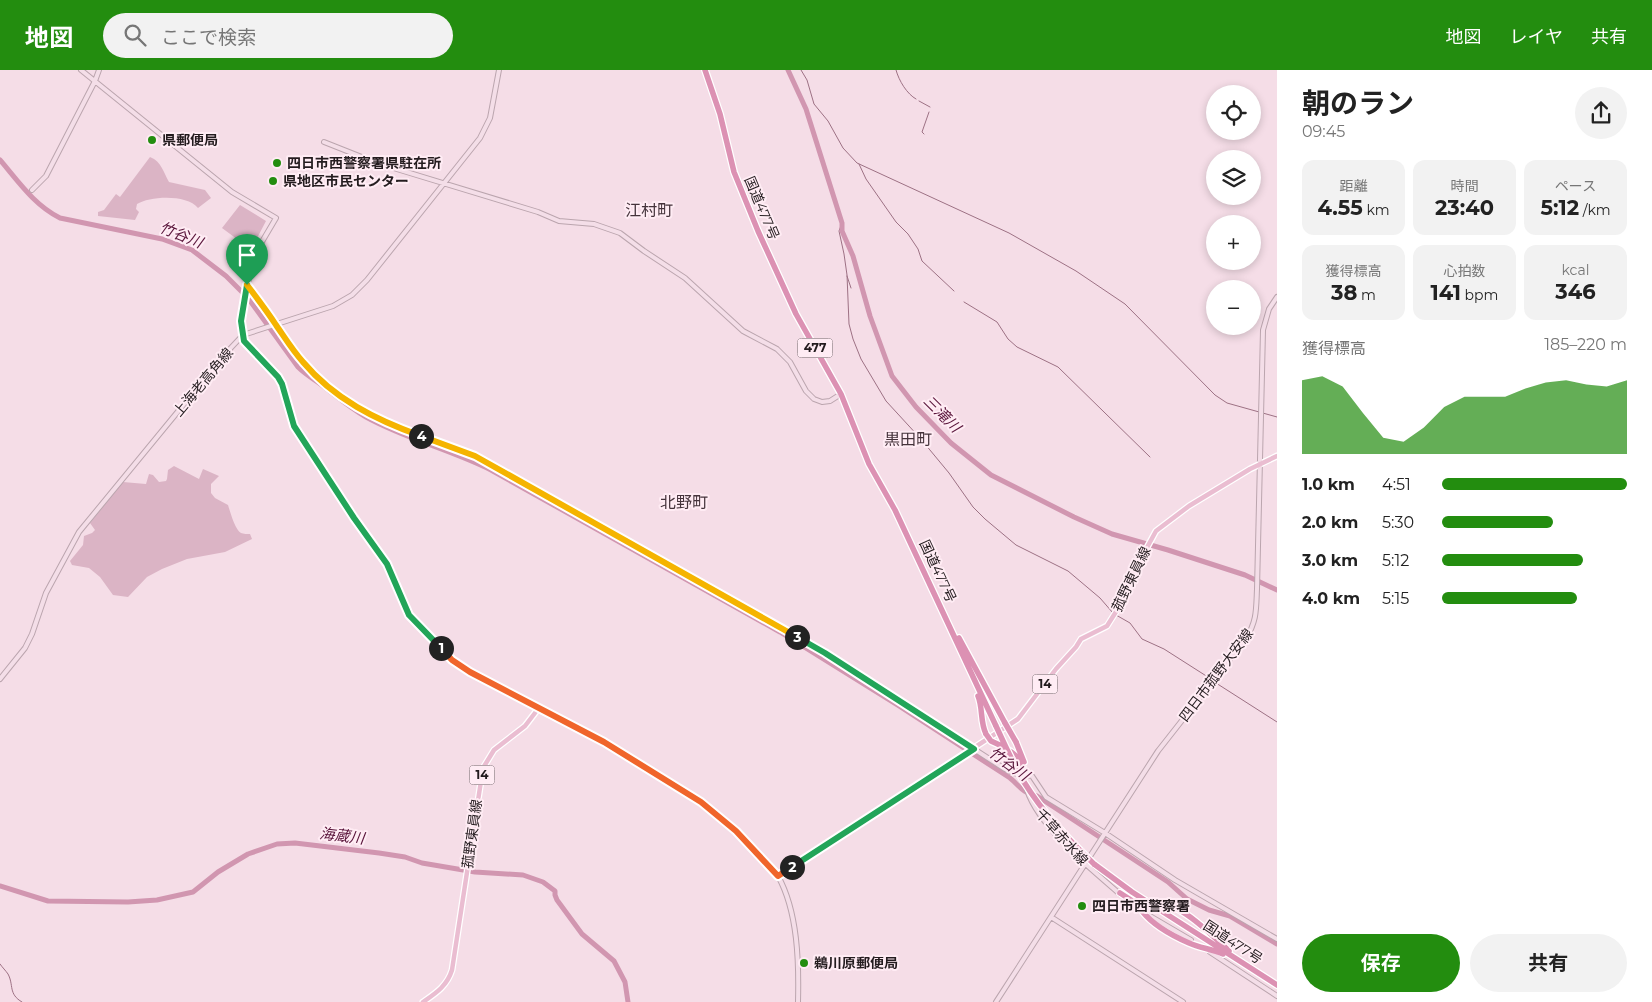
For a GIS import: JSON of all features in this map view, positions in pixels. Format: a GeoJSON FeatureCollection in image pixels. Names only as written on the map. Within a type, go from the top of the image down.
{"type":"FeatureCollection","features":[{"type":"Feature","properties":{"kind":"highway","name":"国道477号"},"geometry":{"type":"LineString","coordinates":[[704,70],[720,114],[734,172],[758,231],[796,314],[842,394],[869,464],[895,510],[1024,782],[1066,836],[1094,864],[1132,892],[1277,985]]}},
{"type":"Feature","properties":{"kind":"highway"},"geometry":{"type":"LineString","coordinates":[[946,617],[1016,742],[1023,758],[1025,774]]}},
{"type":"Feature","properties":{"kind":"highway"},"geometry":{"type":"LineString","coordinates":[[946,617],[979,699],[983,728],[986,734],[992,741],[1016,755],[1021,762],[1025,774]]}},
{"type":"Feature","properties":{"kind":"highway"},"geometry":{"type":"LineString","coordinates":[[1120,894],[1146,906]]}},
{"type":"Feature","properties":{"kind":"highway"},"geometry":{"type":"LineString","coordinates":[[1166,905],[1176,908],[1196,922],[1239,961]]}},
{"type":"Feature","properties":{"kind":"highway"},"geometry":{"type":"LineString","coordinates":[[1142,912],[1153,922],[1190,944],[1211,948],[1239,961]]}},
{"type":"Feature","properties":{"kind":"main road"},"geometry":{"type":"LineString","coordinates":[[81,70],[232,192],[276,218],[253,257],[246,286],[241,321],[244,341],[278,377],[282,384],[294,426],[354,518],[387,564],[409,615],[452,660],[470,672],[604,742],[701,802],[736,831],[778,876],[789,904],[799,964],[798,1002]]}},
{"type":"Feature","properties":{"kind":"main road"},"geometry":{"type":"LineString","coordinates":[[32,190],[46,176],[99,70]]}},
{"type":"Feature","properties":{"kind":"main road","name":"上海老高角線"},"geometry":{"type":"LineString","coordinates":[[0,679],[25,648],[46,593],[79,532],[126,474],[243,335],[327,308],[352,295],[375,272],[475,146],[483,133],[490,118],[499,70]]}},
{"type":"Feature","properties":{"kind":"main road"},"geometry":{"type":"LineString","coordinates":[[324,142],[376,163],[538,212],[559,221],[594,224],[620,233],[685,278],[743,331],[777,350],[790,362],[806,391],[814,399],[822,402],[830,401],[842,394]]}},
{"type":"Feature","properties":{"kind":"main road"},"geometry":{"type":"LineString","coordinates":[[246,286],[293,351],[308,368],[327,386],[358,409],[393,426],[475,456],[825,653],[970,750],[1009,771],[1033,777],[1046,797],[1175,880],[1277,939]]}},
{"type":"Feature","properties":{"kind":"main road","name":"四日市菰野大安線"},"geometry":{"type":"LineString","coordinates":[[996,1002],[1158,751],[1246,639],[1256,620],[1263,330],[1269,309],[1277,297]]}},
{"type":"Feature","properties":{"kind":"main road","name":"菰野東員線"},"geometry":{"type":"LineString","coordinates":[[778,876],[1018,719],[1081,639],[1107,626],[1115,614],[1150,539],[1156,532],[1189,506],[1277,456]]}},
{"type":"Feature","properties":{"kind":"main road","name":"菰野東員線"},"geometry":{"type":"LineString","coordinates":[[423,1002],[442,989],[451,974],[483,768],[494,750],[525,726],[538,709]]}},
{"type":"Feature","properties":{"kind":"main road","name":"千草赤水線"},"geometry":{"type":"LineString","coordinates":[[1025,774],[1030,798],[1054,831],[1085,864],[1142,912],[1191,940]]}},
{"type":"Feature","properties":{"kind":"main road"},"geometry":{"type":"LineString","coordinates":[[1051,917],[1183,1002]]}},
{"type":"Feature","properties":{"kind":"main road"},"geometry":{"type":"LineString","coordinates":[[1210,952],[1277,996]]}},
{"type":"Feature","properties":{"kind":"shaded area"},"geometry":{"type":"Polygon","coordinates":[[[150,157],[160,164],[169,182],[205,190],[211,198],[198,208],[193,203],[177,198],[159,198],[143,201],[137,204],[136,209],[139,212],[135,220],[98,216],[98,212],[104,210],[116,194],[120,197],[150,157]]]}},
{"type":"Feature","properties":{"kind":"shaded area"},"geometry":{"type":"Polygon","coordinates":[[[240,205],[266,221],[253,246],[246,242],[245,245],[222,228],[240,205]]]}},
{"type":"Feature","properties":{"kind":"shaded area"},"geometry":{"type":"Polygon","coordinates":[[[174,466],[199,479],[203,469],[219,476],[211,484],[211,493],[215,498],[228,505],[239,531],[250,534],[252,539],[225,552],[187,559],[162,569],[147,577],[128,597],[113,595],[100,577],[89,568],[72,565],[70,561],[83,545],[84,536],[95,530],[90,523],[123,482],[146,484],[149,474],[153,475],[159,482],[166,481],[168,470],[174,466]]]}},
{"type":"Feature","properties":{"kind":"waterway","name":"三滝川"},"geometry":{"type":"LineString","coordinates":[[788,70],[806,109],[842,223],[842,231],[853,256],[870,316],[892,376],[916,407],[951,443],[991,475],[1112,534],[1245,575],[1277,590]]}},
{"type":"Feature","properties":{"kind":"waterway"},"geometry":{"type":"LineString","coordinates":[[801,70],[807,80],[814,104],[828,121],[843,148],[857,163],[1009,233],[1076,271],[1125,304],[1215,395],[1227,403],[1277,417]]}},
{"type":"Feature","properties":{"kind":"waterway"},"geometry":{"type":"LineString","coordinates":[[896,70],[904,87],[916,99]]}},
{"type":"Feature","properties":{"kind":"waterway"},"geometry":{"type":"LineString","coordinates":[[919,101],[930,107]]}},
{"type":"Feature","properties":{"kind":"waterway"},"geometry":{"type":"LineString","coordinates":[[924,134],[922,132],[929,112]]}},
{"type":"Feature","properties":{"kind":"waterway","name":"竹谷川"},"geometry":{"type":"LineString","coordinates":[[0,160],[34,199],[60,218],[162,239],[192,250],[226,276],[248,298],[298,367],[366,417],[397,432],[491,470],[780,632],[1010,778],[1025,791],[1037,796],[1168,882],[1187,899],[1209,910],[1230,916],[1277,944]]}},
{"type":"Feature","properties":{"kind":"waterway"},"geometry":{"type":"LineString","coordinates":[[859,164],[866,179],[896,222],[908,234],[918,249],[922,261],[954,291]]}},
{"type":"Feature","properties":{"kind":"waterway"},"geometry":{"type":"LineString","coordinates":[[842,223],[839,231],[847,275],[849,324],[861,359],[886,401],[920,438],[949,473],[973,507],[985,519],[1016,545],[1068,571],[1100,598],[1113,613]]}},
{"type":"Feature","properties":{"kind":"waterway"},"geometry":{"type":"LineString","coordinates":[[847,276],[851,288]]}},
{"type":"Feature","properties":{"kind":"waterway"},"geometry":{"type":"LineString","coordinates":[[964,302],[997,322],[1008,339],[1017,347],[1058,367],[1150,457]]}},
{"type":"Feature","properties":{"kind":"waterway"},"geometry":{"type":"LineString","coordinates":[[1116,615],[1130,623],[1142,639],[1164,649],[1211,679]]}},
{"type":"Feature","properties":{"kind":"waterway"},"geometry":{"type":"LineString","coordinates":[[1216,683],[1277,722]]}},
{"type":"Feature","properties":{"kind":"waterway","name":"海蔵川"},"geometry":{"type":"LineString","coordinates":[[0,886],[48,901],[128,902],[157,900],[193,892],[218,872],[248,854],[277,844],[295,843],[405,857],[422,863],[475,872],[523,875],[543,882],[555,891],[557,900],[582,934],[614,961],[625,982],[628,1002]]}},
{"type":"Feature","properties":{"kind":"waterway"},"geometry":{"type":"LineString","coordinates":[[0,964],[10,978],[13,993],[22,1002]]}},
{"type":"Feature","properties":{"kind":"place","name":"県郵便局"},"geometry":{"type":"Point","coordinates":[152,140]}},
{"type":"Feature","properties":{"kind":"place","name":"四日市西警察署県駐在所"},"geometry":{"type":"Point","coordinates":[277,163]}},
{"type":"Feature","properties":{"kind":"place","name":"県地区市民センター"},"geometry":{"type":"Point","coordinates":[273,181]}},
{"type":"Feature","properties":{"kind":"place","name":"四日市西警察署"},"geometry":{"type":"Point","coordinates":[1082,906]}},
{"type":"Feature","properties":{"kind":"place","name":"鵜川原郵便局"},"geometry":{"type":"Point","coordinates":[804,963]}},
{"type":"Feature","properties":{"kind":"district","name":"江村町"},"geometry":{"type":"Point","coordinates":[649,210]}},
{"type":"Feature","properties":{"kind":"district","name":"黒田町"},"geometry":{"type":"Point","coordinates":[908,439]}},
{"type":"Feature","properties":{"kind":"district","name":"北野町"},"geometry":{"type":"Point","coordinates":[684,502]}},
{"type":"Feature","properties":{"kind":"route"},"geometry":{"type":"LineString","coordinates":[[247,285],[293,351],[318,378],[358,409],[393,426],[475,456],[825,653],[974,749],[778,876],[736,831],[701,802],[604,742],[470,672],[452,660],[409,615],[387,564],[354,518],[294,426],[282,384],[278,377],[244,341],[241,321],[247,285]]}}]}
